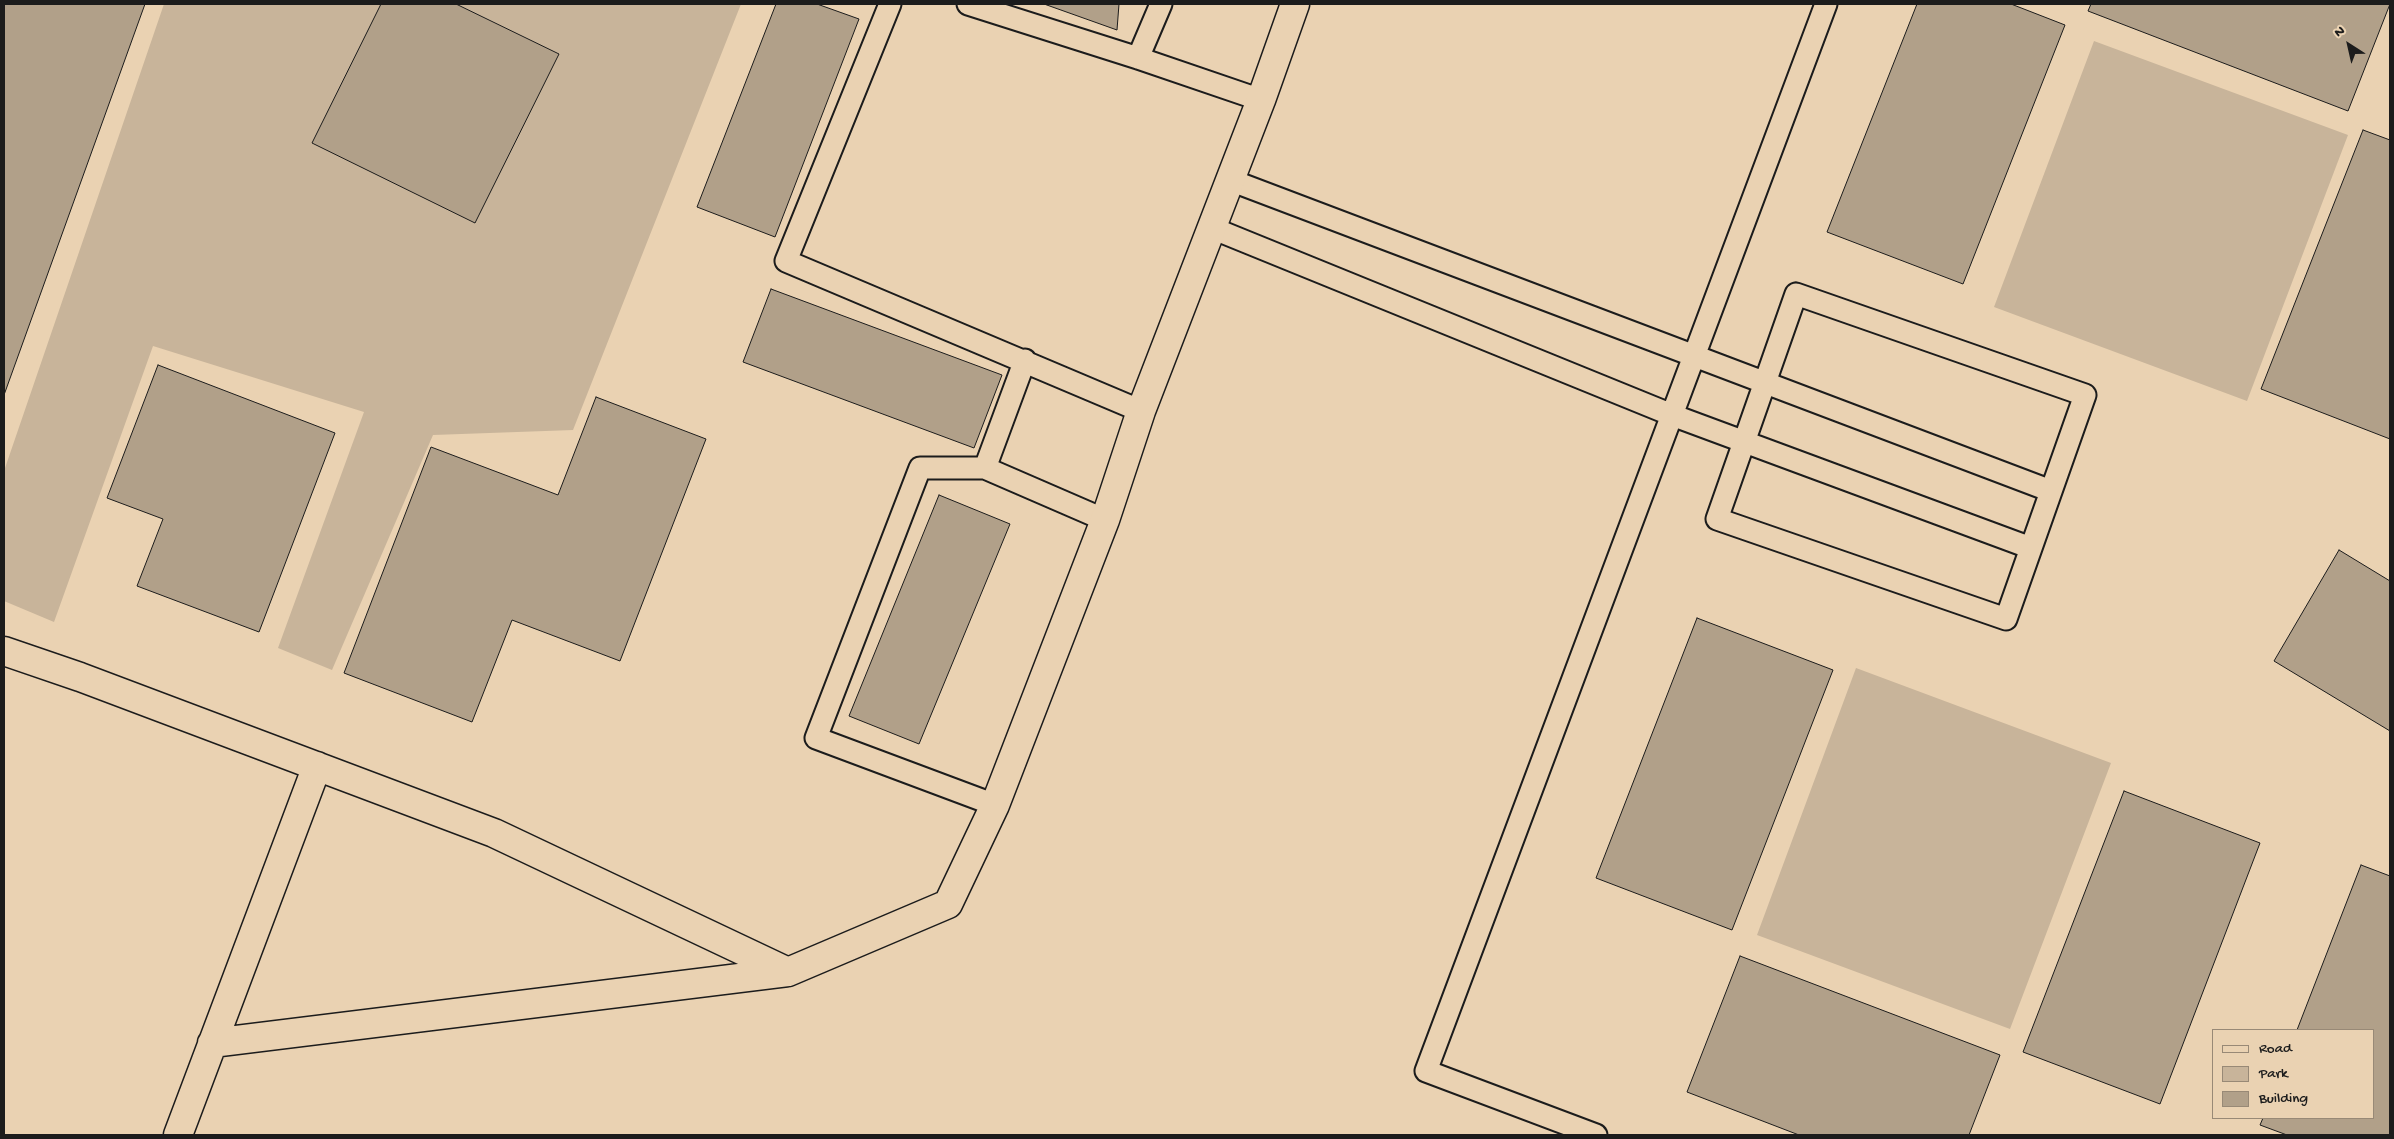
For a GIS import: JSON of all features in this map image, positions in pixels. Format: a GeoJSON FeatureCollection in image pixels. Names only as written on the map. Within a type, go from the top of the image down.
{"type":"FeatureCollection","features":[{"type":"Feature","properties":{"kind":"street"},"geometry":{"type":"LineString","coordinates":[[212,1043],[788,972],[948,904],[995,805],[1105,520],[1141,411],[1261,100],[1295,4]]}},
{"type":"Feature","properties":{"kind":"street"},"geometry":{"type":"LineString","coordinates":[[4,651],[80,677],[494,833],[788,972]]}},
{"type":"Feature","properties":{"kind":"street"},"geometry":{"type":"LineString","coordinates":[[178,1135],[317,766]]}},
{"type":"Feature","properties":{"kind":"lane"},"geometry":{"type":"LineString","coordinates":[[890,4],[786,261],[1025,360],[1141,411]]}},
{"type":"Feature","properties":{"kind":"lane"},"geometry":{"type":"LineString","coordinates":[[968,4],[1138,58],[1261,100]]}},
{"type":"Feature","properties":{"kind":"lane"},"geometry":{"type":"LineString","coordinates":[[1138,58],[1161,4]]}},
{"type":"Feature","properties":{"kind":"lane"},"geometry":{"type":"LineString","coordinates":[[1596,1135],[1426,1071],[1826,4]]}},
{"type":"Feature","properties":{"kind":"lane"},"geometry":{"type":"LineString","coordinates":[[1230,180],[2051,491]]}},
{"type":"Feature","properties":{"kind":"lane"},"geometry":{"type":"LineString","coordinates":[[1212,228],[1672,414],[2031,548]]}},
{"type":"Feature","properties":{"kind":"lane"},"geometry":{"type":"LineString","coordinates":[[1796,294],[2085,395],[2006,620],[1717,519],[1765,382],[1796,294]]}},
{"type":"Feature","properties":{"kind":"lane"},"geometry":{"type":"LineString","coordinates":[[985,468],[1025,360]]}},
{"type":"Feature","properties":{"kind":"lane"},"geometry":{"type":"LineString","coordinates":[[995,805],[816,738],[920,468],[985,468],[1105,520]]}},
{"type":"Feature","properties":{"kind":"green space"},"geometry":{"type":"Polygon","coordinates":[[[164,4],[741,4],[573,430],[433,435],[332,670],[278,648],[364,412],[153,346],[54,622],[4,601],[4,471],[164,4]]]}},
{"type":"Feature","properties":{"kind":"green space"},"geometry":{"type":"Polygon","coordinates":[[[2094,41],[2348,135],[2247,401],[1994,307],[2094,41]]]}},
{"type":"Feature","properties":{"kind":"green space"},"geometry":{"type":"Polygon","coordinates":[[[1856,668],[2111,763],[2010,1029],[1757,935],[1856,668]]]}},
{"type":"Feature","properties":{"kind":"building"},"geometry":{"type":"Polygon","coordinates":[[[4,4],[145,4],[4,395],[4,4]]]}},
{"type":"Feature","properties":{"kind":"building"},"geometry":{"type":"Polygon","coordinates":[[[381,4],[456,4],[559,54],[475,223],[312,143],[381,4]]]}},
{"type":"Feature","properties":{"kind":"building"},"geometry":{"type":"Polygon","coordinates":[[[776,4],[817,4],[859,19],[775,237],[697,207],[776,4]]]}},
{"type":"Feature","properties":{"kind":"building"},"geometry":{"type":"Polygon","coordinates":[[[1044,4],[1119,4],[1117,30],[1044,4]]]}},
{"type":"Feature","properties":{"kind":"building"},"geometry":{"type":"Polygon","coordinates":[[[1917,4],[2011,4],[2065,25],[1963,284],[1827,232],[1917,4]]]}},
{"type":"Feature","properties":{"kind":"building"},"geometry":{"type":"Polygon","coordinates":[[[2091,4],[2390,4],[2348,111],[2088,11],[2091,4]]]}},
{"type":"Feature","properties":{"kind":"building"},"geometry":{"type":"Polygon","coordinates":[[[2363,130],[2390,140],[2390,439],[2261,389],[2363,130]]]}},
{"type":"Feature","properties":{"kind":"building"},"geometry":{"type":"Polygon","coordinates":[[[771,289],[1002,375],[974,448],[743,362],[771,289]]]}},
{"type":"Feature","properties":{"kind":"building"},"geometry":{"type":"Polygon","coordinates":[[[158,365],[335,433],[259,632],[137,586],[163,519],[107,498],[158,365]]]}},
{"type":"Feature","properties":{"kind":"building"},"geometry":{"type":"Polygon","coordinates":[[[596,397],[706,439],[620,661],[512,620],[472,722],[344,673],[431,447],[558,495],[596,397]]]}},
{"type":"Feature","properties":{"kind":"building"},"geometry":{"type":"Polygon","coordinates":[[[939,495],[1010,524],[919,744],[849,716],[939,495]]]}},
{"type":"Feature","properties":{"kind":"building"},"geometry":{"type":"Polygon","coordinates":[[[2339,550],[2390,581],[2390,731],[2274,661],[2339,550]]]}},
{"type":"Feature","properties":{"kind":"building"},"geometry":{"type":"Polygon","coordinates":[[[1697,618],[1833,670],[1732,930],[1596,878],[1697,618]]]}},
{"type":"Feature","properties":{"kind":"building"},"geometry":{"type":"Polygon","coordinates":[[[2124,791],[2260,843],[2160,1104],[2023,1052],[2124,791]]]}},
{"type":"Feature","properties":{"kind":"building"},"geometry":{"type":"Polygon","coordinates":[[[2361,865],[2390,876],[2390,1135],[2287,1135],[2260,1125],[2263,1119],[2374,1119],[2374,1029],[2297,1029],[2361,865]]]}},
{"type":"Feature","properties":{"kind":"building"},"geometry":{"type":"Polygon","coordinates":[[[1740,956],[2000,1055],[1969,1135],[1799,1135],[1687,1092],[1740,956]]]}}]}
